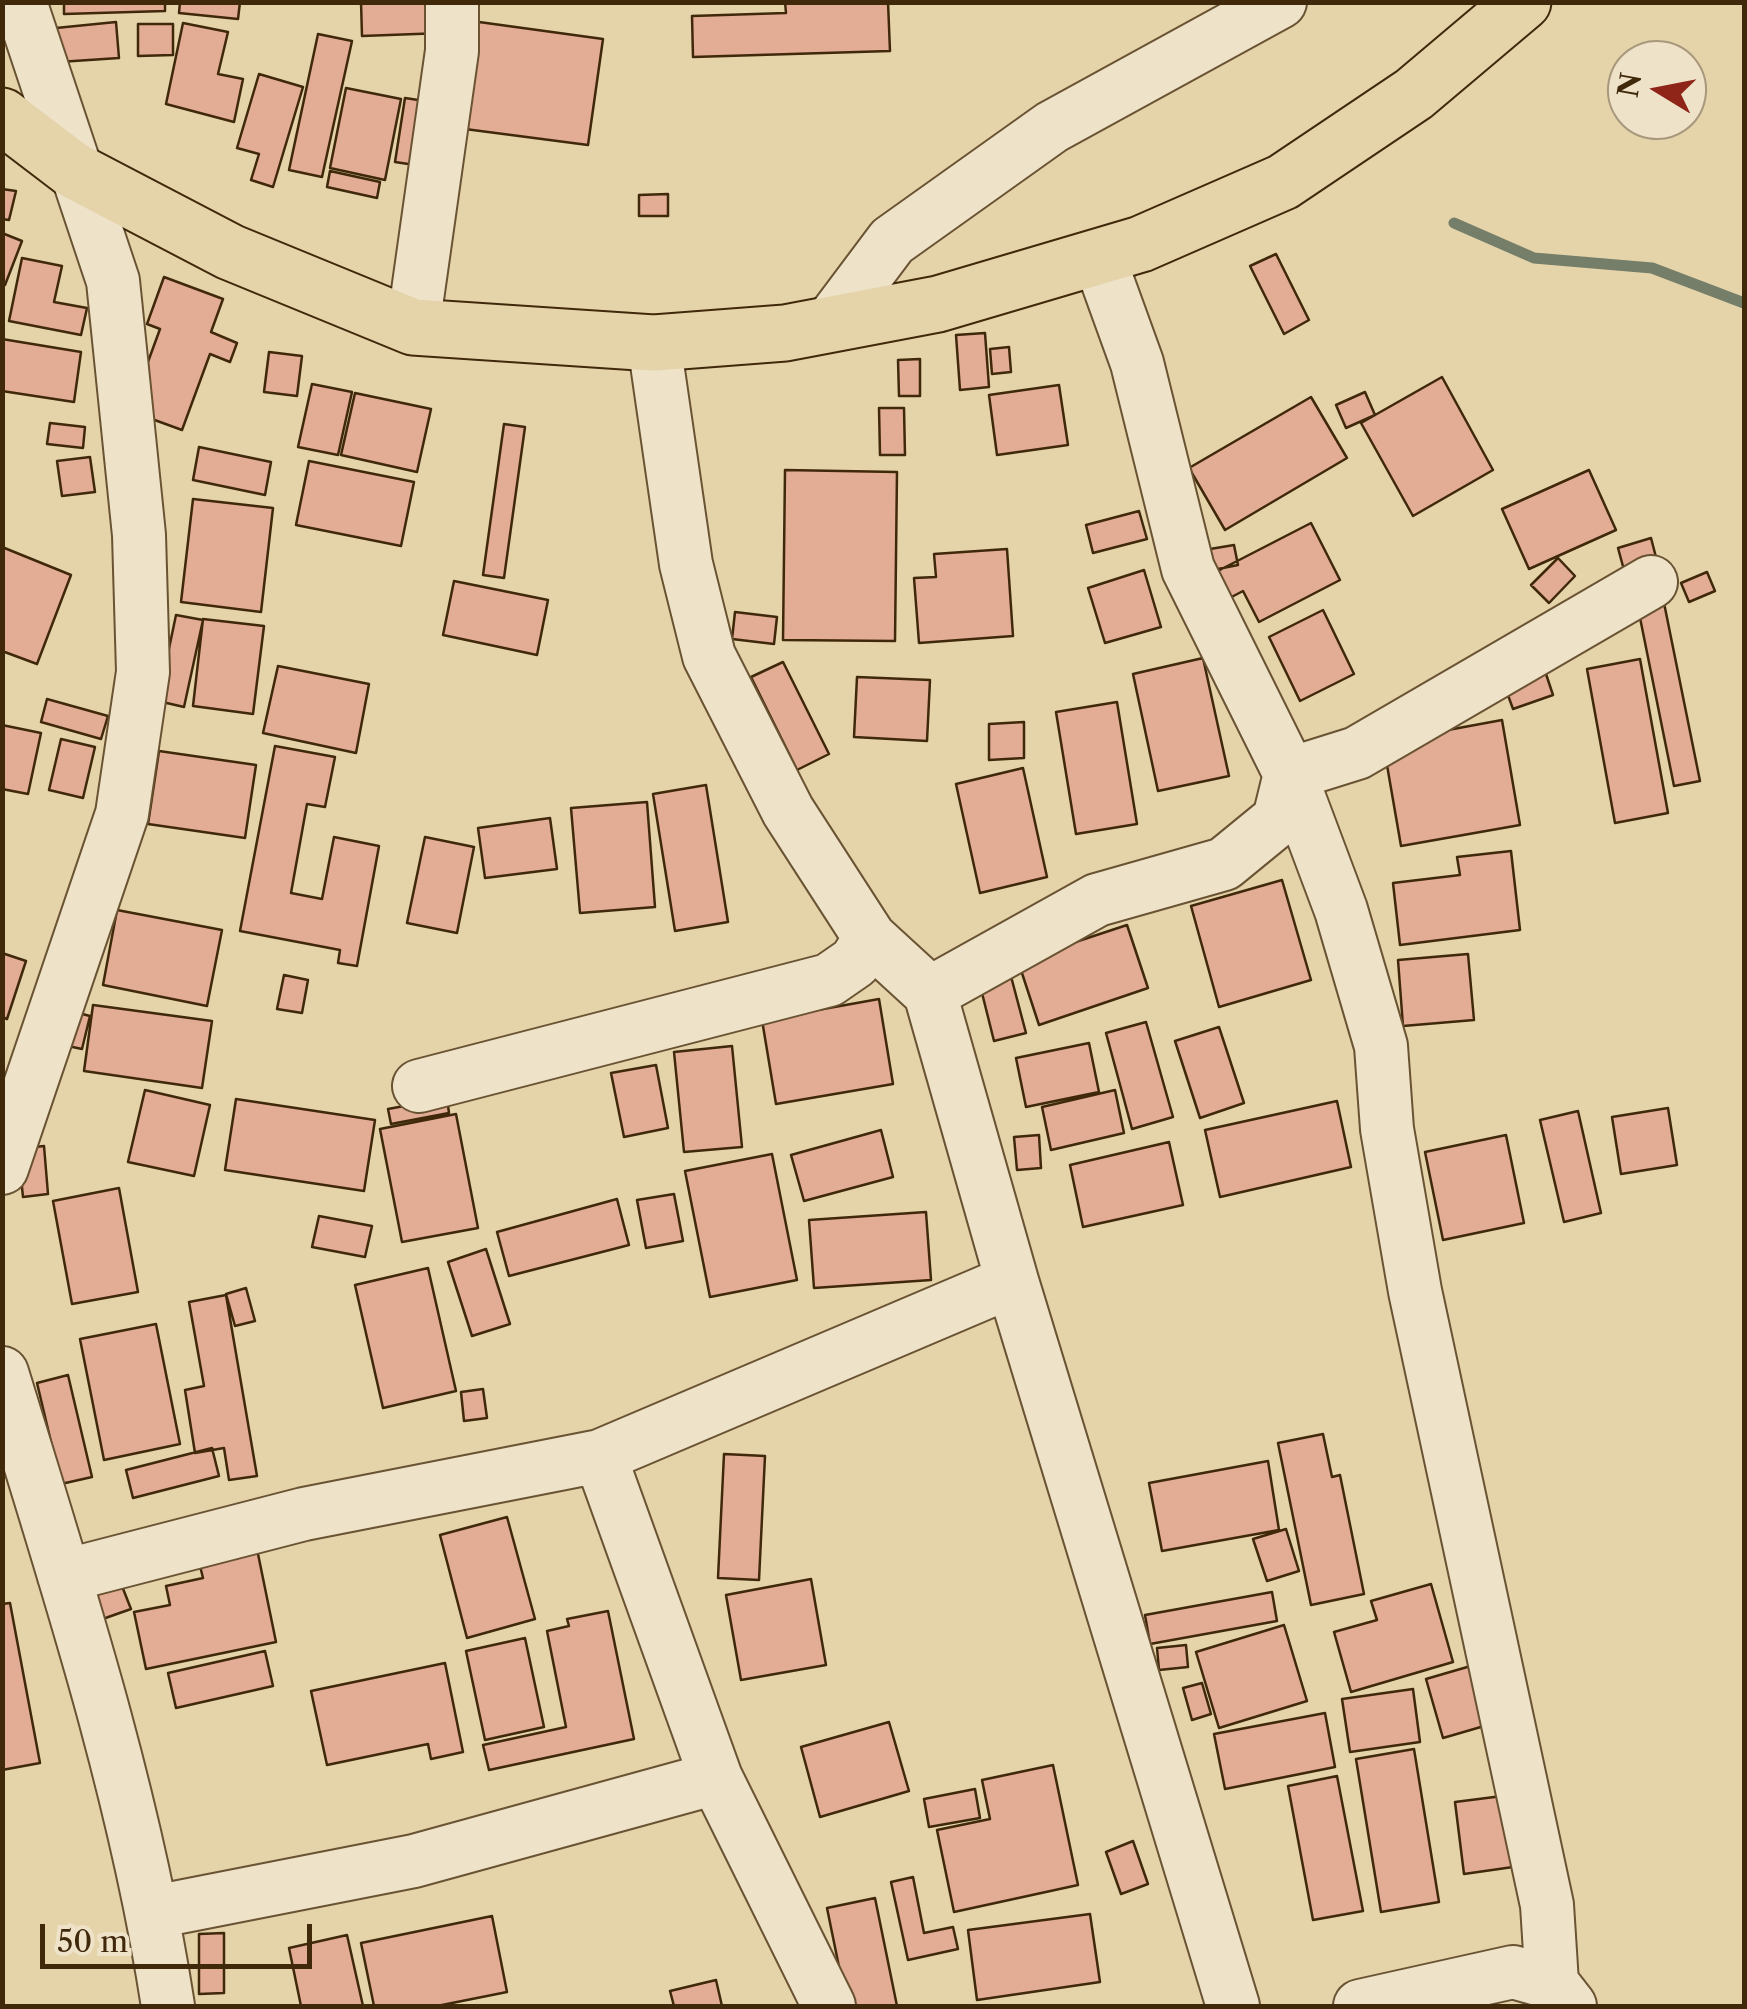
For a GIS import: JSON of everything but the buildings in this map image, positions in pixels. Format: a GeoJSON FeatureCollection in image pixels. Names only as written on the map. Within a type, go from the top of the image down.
{"type":"FeatureCollection","features":[{"type":"Feature","properties":{"kind":"main road"},"geometry":{"type":"LineString","coordinates":[[2,116],[73,170],[230,252],[413,327],[654,343],[785,333],[938,304],[1099,258],[1284,182],[1414,94],[1524,2]]}},
{"type":"Feature","properties":{"kind":"street"},"geometry":{"type":"LineString","coordinates":[[2,1168],[122,814],[143,672],[139,535],[113,281],[20,2]]}},
{"type":"Feature","properties":{"kind":"street"},"geometry":{"type":"LineString","coordinates":[[413,327],[452,51],[452,2]]}},
{"type":"Feature","properties":{"kind":"street"},"geometry":{"type":"LineString","coordinates":[[830,324],[892,241],[1052,127],[1280,2]]}},
{"type":"Feature","properties":{"kind":"street"},"geometry":{"type":"LineString","coordinates":[[1099,258],[1138,363],[1188,569],[1290,774],[1341,910],[1381,1046],[1387,1129],[1415,1291],[1547,1905],[1561,1995]]}},
{"type":"Feature","properties":{"kind":"street"},"geometry":{"type":"LineString","coordinates":[[654,343],[686,564],[709,656],[788,811],[870,938],[930,993],[1012,1280],[1233,2006]]}},
{"type":"Feature","properties":{"kind":"street"},"geometry":{"type":"LineString","coordinates":[[1290,774],[1357,752],[1651,582]]}},
{"type":"Feature","properties":{"kind":"street"},"geometry":{"type":"LineString","coordinates":[[930,993],[1096,900],[1224,864],[1279,819],[1290,774]]}},
{"type":"Feature","properties":{"kind":"street"},"geometry":{"type":"LineString","coordinates":[[420,1086],[829,980],[855,962],[870,938]]}},
{"type":"Feature","properties":{"kind":"street"},"geometry":{"type":"LineString","coordinates":[[64,1576],[304,1514],[600,1456],[1012,1280]]}},
{"type":"Feature","properties":{"kind":"street"},"geometry":{"type":"LineString","coordinates":[[2,1373],[64,1576],[154,1912],[168,2006]]}},
{"type":"Feature","properties":{"kind":"street"},"geometry":{"type":"LineString","coordinates":[[600,1456],[716,1778],[829,2006]]}},
{"type":"Feature","properties":{"kind":"street"},"geometry":{"type":"LineString","coordinates":[[154,1912],[414,1861],[716,1778]]}},
{"type":"Feature","properties":{"kind":"street"},"geometry":{"type":"LineString","coordinates":[[1360,2006],[1513,1972],[1561,1995]]}},
{"type":"Feature","properties":{"kind":"waterway"},"geometry":{"type":"LineString","coordinates":[[1454,223],[1534,258],[1652,268],[1744,303]]}}]}
